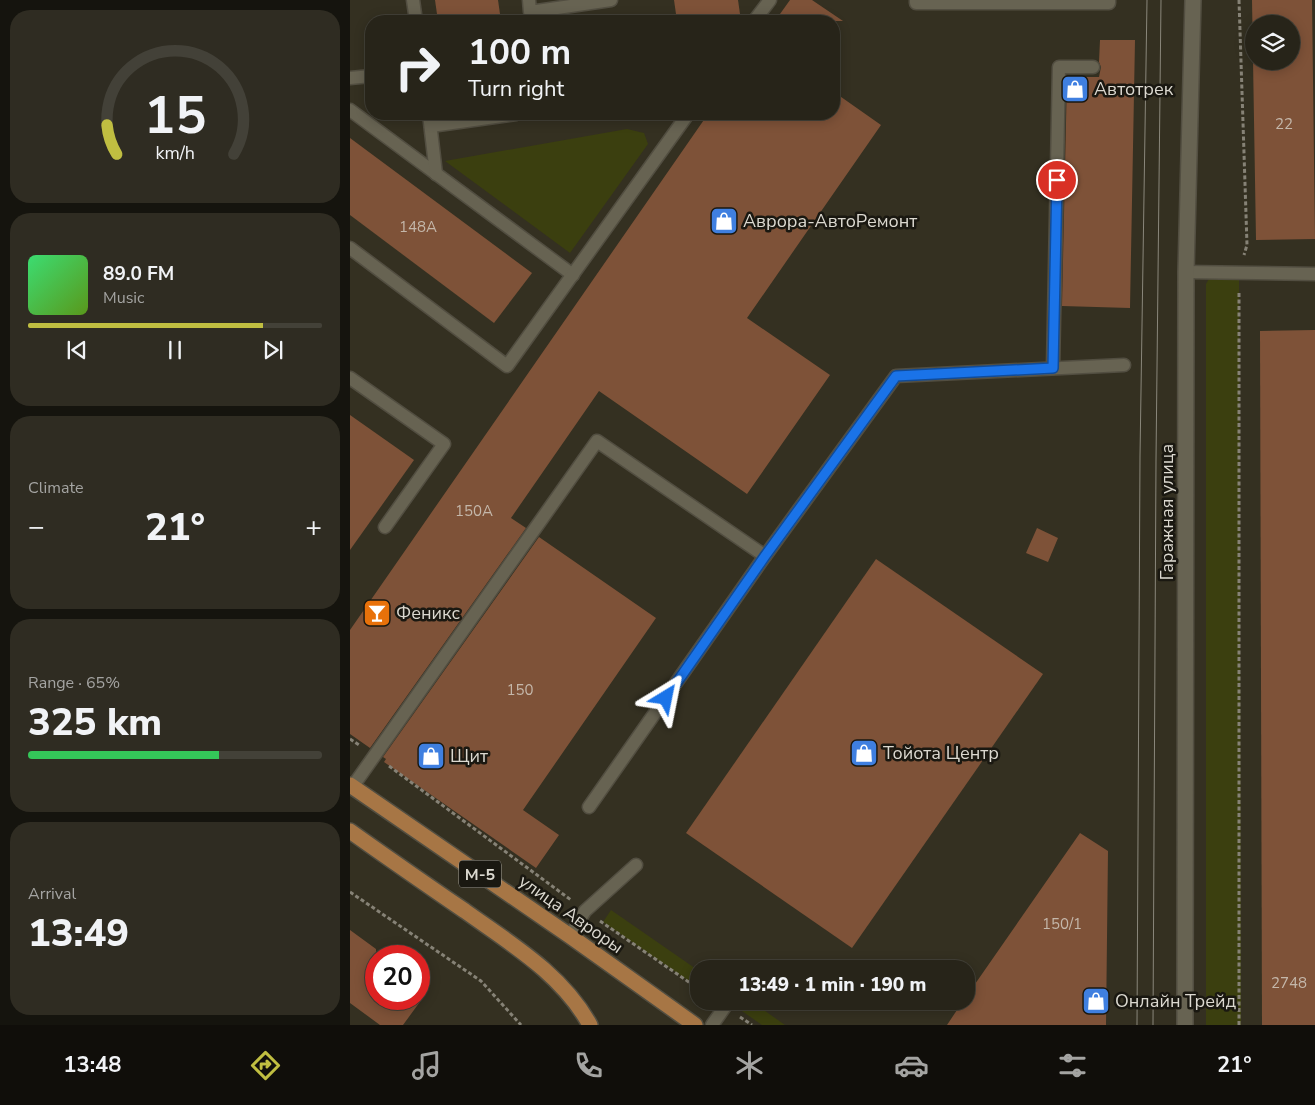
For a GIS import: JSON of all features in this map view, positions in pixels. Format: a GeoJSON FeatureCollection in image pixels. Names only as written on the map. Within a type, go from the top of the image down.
{"type":"FeatureCollection","features":[{"type":"Feature","properties":{"kind":"main road","name":"улица Авроры"},"geometry":{"type":"LineString","coordinates":[[351,786],[570,936],[695,1025]]}},
{"type":"Feature","properties":{"kind":"main road","name":"М-5"},"geometry":{"type":"LineString","coordinates":[[350,830],[507,941],[546,971],[565,988],[581,1008],[590,1025]]}},
{"type":"Feature","properties":{"kind":"street","name":"Гаражная улица"},"geometry":{"type":"LineString","coordinates":[[1185,1025],[1186,272],[1192,0]]}},
{"type":"Feature","properties":{"kind":"lane"},"geometry":{"type":"LineString","coordinates":[[413,0],[415,15]]}},
{"type":"Feature","properties":{"kind":"lane"},"geometry":{"type":"LineString","coordinates":[[529,0],[530,12],[611,0]]}},
{"type":"Feature","properties":{"kind":"lane"},"geometry":{"type":"LineString","coordinates":[[759,15],[770,0]]}},
{"type":"Feature","properties":{"kind":"lane"},"geometry":{"type":"LineString","coordinates":[[916,0],[916,3],[1109,3],[1109,0]]}},
{"type":"Feature","properties":{"kind":"lane"},"geometry":{"type":"LineString","coordinates":[[1053,368],[1060,68],[1093,67]]}},
{"type":"Feature","properties":{"kind":"lane"},"geometry":{"type":"LineString","coordinates":[[350,78],[365,77]]}},
{"type":"Feature","properties":{"kind":"lane"},"geometry":{"type":"LineString","coordinates":[[350,110],[573,275]]}},
{"type":"Feature","properties":{"kind":"lane"},"geometry":{"type":"LineString","coordinates":[[430,120],[436,174]]}},
{"type":"Feature","properties":{"kind":"lane"},"geometry":{"type":"LineString","coordinates":[[350,248],[507,366],[684,120]]}},
{"type":"Feature","properties":{"kind":"lane"},"geometry":{"type":"LineString","coordinates":[[1186,272],[1315,274]]}},
{"type":"Feature","properties":{"kind":"lane"},"geometry":{"type":"LineString","coordinates":[[589,808],[765,556],[896,376],[1124,365]]}},
{"type":"Feature","properties":{"kind":"lane"},"geometry":{"type":"LineString","coordinates":[[350,378],[444,444],[385,528]]}},
{"type":"Feature","properties":{"kind":"lane"},"geometry":{"type":"LineString","coordinates":[[351,786],[597,441],[765,556]]}},
{"type":"Feature","properties":{"kind":"lane"},"geometry":{"type":"LineString","coordinates":[[570,936],[585,911],[636,866]]}},
{"type":"Feature","properties":{"kind":"lane"},"geometry":{"type":"LineString","coordinates":[[712,1025],[723,1010]]}},
{"type":"Feature","properties":{"kind":"path"},"geometry":{"type":"LineString","coordinates":[[1239,0],[1247,245],[1239,274],[1239,1025]]}},
{"type":"Feature","properties":{"kind":"path"},"geometry":{"type":"LineString","coordinates":[[350,739],[585,911],[690,983]]}},
{"type":"Feature","properties":{"kind":"path"},"geometry":{"type":"LineString","coordinates":[[350,892],[481,981],[521,1025]]}},
{"type":"Feature","properties":{"kind":"green space"},"geometry":{"type":"Polygon","coordinates":[[[627,129],[644,133],[648,144],[570,253],[445,161],[627,129]]]}},
{"type":"Feature","properties":{"kind":"green space"},"geometry":{"type":"Polygon","coordinates":[[[1239,276],[1241,1025],[1206,1025],[1206,284],[1210,277],[1239,276]]]}},
{"type":"Feature","properties":{"kind":"green space"},"geometry":{"type":"Polygon","coordinates":[[[611,910],[690,965],[690,982],[603,922],[611,910]]]}},
{"type":"Feature","properties":{"kind":"green space"},"geometry":{"type":"Polygon","coordinates":[[[740,1010],[764,1010],[785,1025],[762,1025],[740,1010]]]}},
{"type":"Feature","properties":{"kind":"building"},"geometry":{"type":"Polygon","coordinates":[[[435,0],[498,0],[500,15],[437,15],[435,0]]]}},
{"type":"Feature","properties":{"kind":"building"},"geometry":{"type":"Polygon","coordinates":[[[674,0],[738,0],[740,15],[676,15],[674,0]]]}},
{"type":"Feature","properties":{"kind":"building"},"geometry":{"type":"Polygon","coordinates":[[[790,0],[812,0],[834,15],[779,15],[790,0]]]}},
{"type":"Feature","properties":{"kind":"building"},"geometry":{"type":"Polygon","coordinates":[[[1252,0],[1312,0],[1315,239],[1256,240],[1253,70],[1300,70],[1300,15],[1252,15],[1252,0]]]}},
{"type":"Feature","properties":{"kind":"building"},"geometry":{"type":"Polygon","coordinates":[[[1100,40],[1135,40],[1130,308],[1062,306],[1067,77],[1099,77],[1101,67],[1099,62],[1100,40]]]}},
{"type":"Feature","properties":{"kind":"building","name":"Аврора-АвтоРемонт"},"geometry":{"type":"Polygon","coordinates":[[[840,96],[881,125],[747,318],[830,375],[747,494],[599,391],[511,518],[526,528],[370,748],[350,734],[350,630],[704,120],[840,120],[840,96]]]}},
{"type":"Feature","properties":{"kind":"building"},"geometry":{"type":"Polygon","coordinates":[[[350,138],[532,273],[494,323],[350,215],[350,138]]]}},
{"type":"Feature","properties":{"kind":"building"},"geometry":{"type":"Polygon","coordinates":[[[1315,330],[1315,1025],[1262,1025],[1260,331],[1315,330]]]}},
{"type":"Feature","properties":{"kind":"building"},"geometry":{"type":"Polygon","coordinates":[[[350,415],[414,460],[350,550],[350,415]]]}},
{"type":"Feature","properties":{"kind":"building"},"geometry":{"type":"Polygon","coordinates":[[[1037,528],[1058,538],[1048,562],[1026,553],[1037,528]]]}},
{"type":"Feature","properties":{"kind":"building"},"geometry":{"type":"Polygon","coordinates":[[[539,537],[656,618],[523,810],[559,835],[536,868],[384,762],[386,759],[383,757],[539,537]]]}},
{"type":"Feature","properties":{"kind":"building","name":"Тойота Центр"},"geometry":{"type":"Polygon","coordinates":[[[876,559],[1043,674],[852,948],[686,833],[876,559]]]}},
{"type":"Feature","properties":{"kind":"building"},"geometry":{"type":"Polygon","coordinates":[[[1080,833],[1108,851],[1106,1025],[947,1025],[957,1010],[975,1010],[975,984],[1080,833]]]}},
{"type":"Feature","properties":{"kind":"building"},"geometry":{"type":"Polygon","coordinates":[[[350,930],[371,945],[365,945],[365,1010],[414,1010],[403,1025],[380,1025],[350,1003],[350,930]]]}},
{"type":"Feature","properties":{"kind":"tram line"},"geometry":{"type":"LineString","coordinates":[[1137,1025],[1140,456],[1147,0]]}},
{"type":"Feature","properties":{"kind":"tram line"},"geometry":{"type":"LineString","coordinates":[[1153,1025],[1161,0]]}},
{"type":"Feature","properties":{"kind":"place","name":"Автотрек"},"geometry":{"type":"Point","coordinates":[1075,89]}},
{"type":"Feature","properties":{"kind":"place","name":"Аврора-АвтоРемонт"},"geometry":{"type":"Point","coordinates":[724,221]}},
{"type":"Feature","properties":{"kind":"place","name":"Феникс"},"geometry":{"type":"Point","coordinates":[377,613]}},
{"type":"Feature","properties":{"kind":"place","name":"Тойота Центр"},"geometry":{"type":"Point","coordinates":[864,753]}},
{"type":"Feature","properties":{"kind":"place","name":"Щит"},"geometry":{"type":"Point","coordinates":[431,756]}},
{"type":"Feature","properties":{"kind":"place","name":"Онлайн Трейд"},"geometry":{"type":"Point","coordinates":[1096,1001]}},
{"type":"Feature","properties":{"kind":"route"},"geometry":{"type":"LineString","coordinates":[[666,698],[765,556],[896,376],[1053,368],[1057,180]]}}]}
